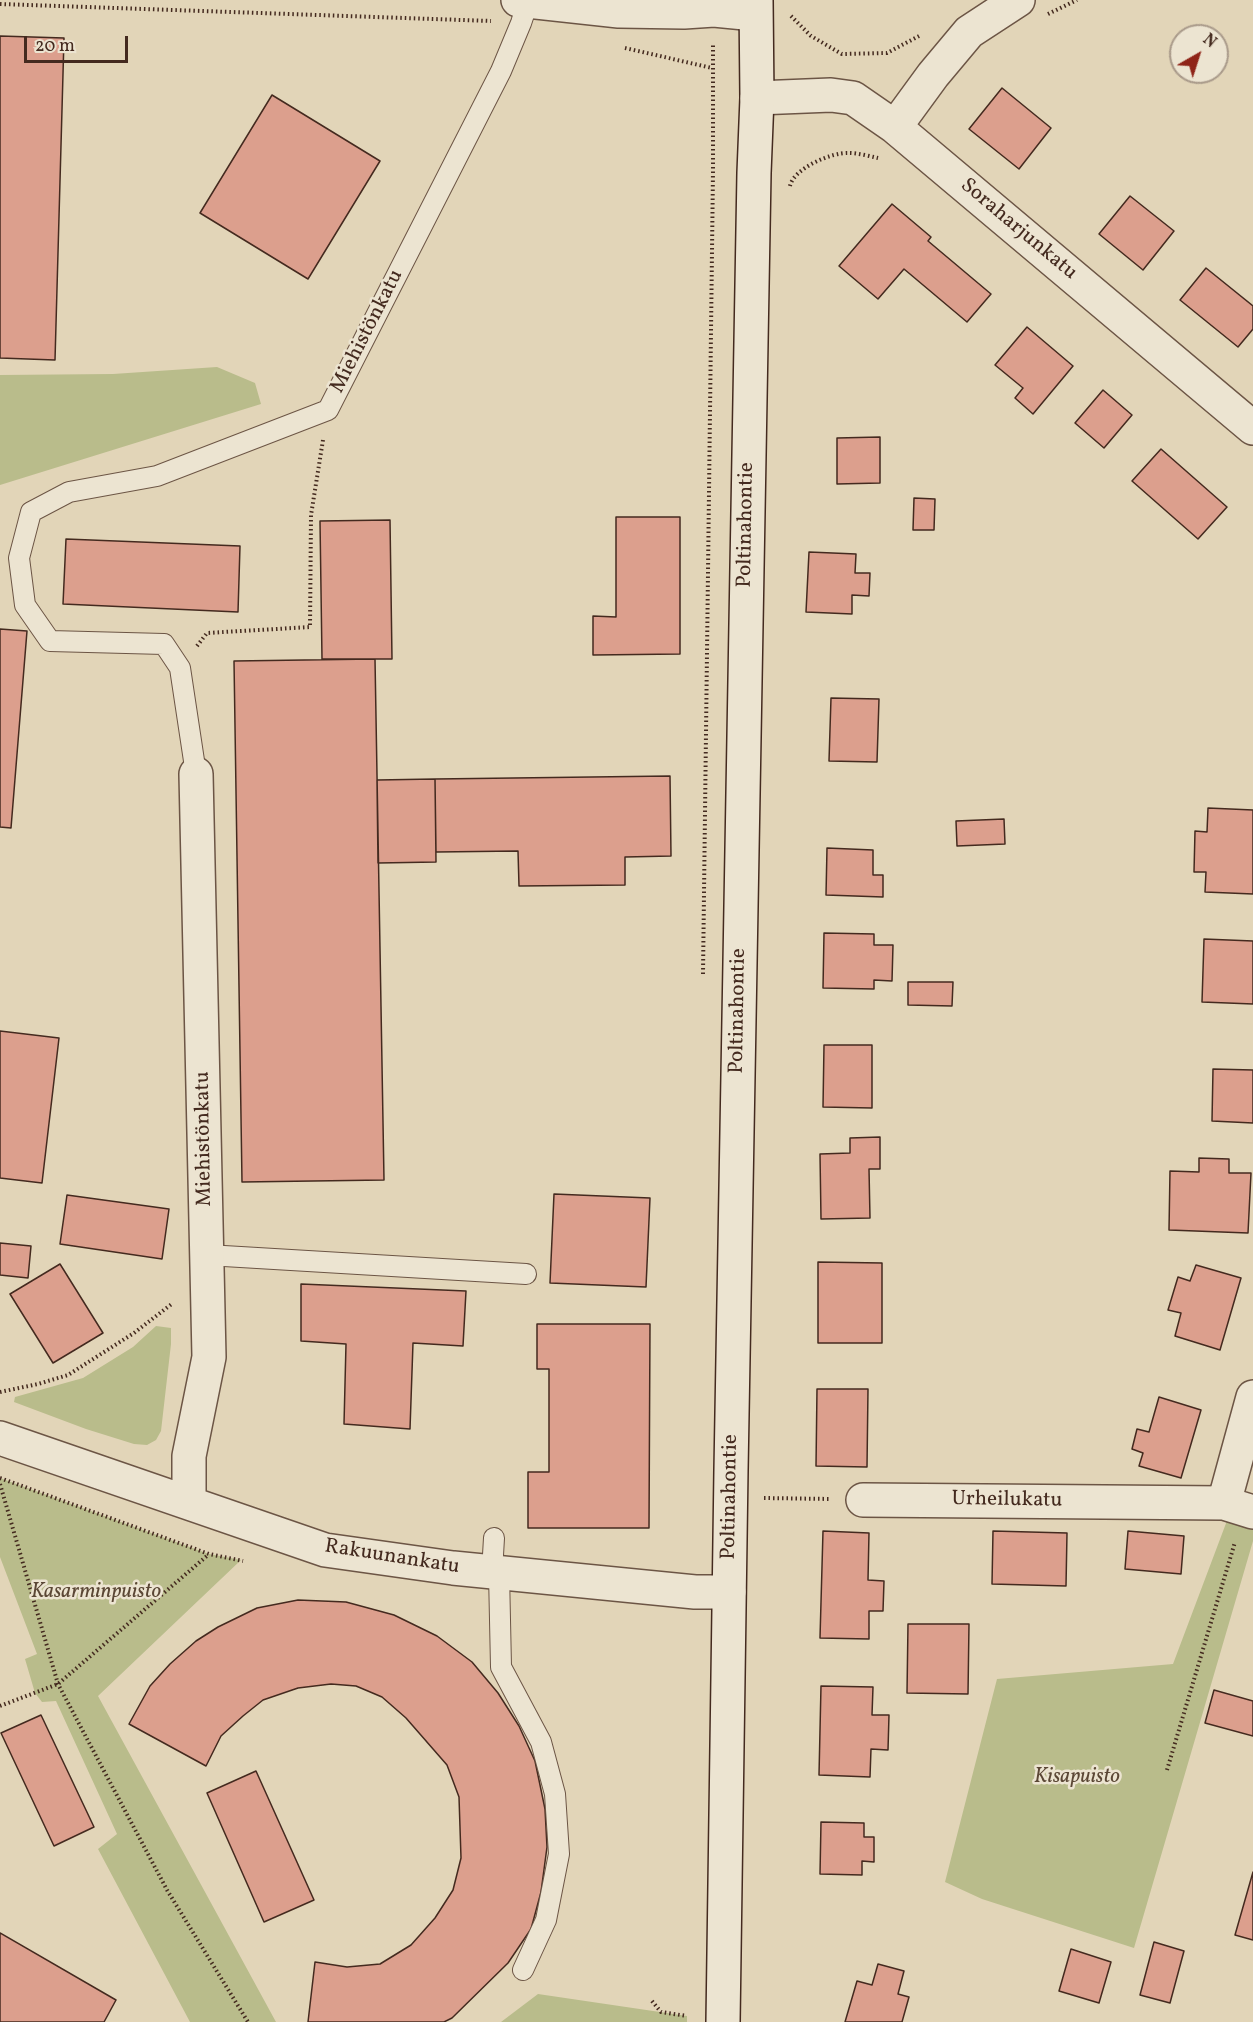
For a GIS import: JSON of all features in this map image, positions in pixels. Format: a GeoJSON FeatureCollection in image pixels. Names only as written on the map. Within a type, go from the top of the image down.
{"type":"FeatureCollection","features":[{"type":"Feature","properties":{"kind":"street"},"geometry":{"type":"LineString","coordinates":[[895,127],[933,75],[969,32],[1018,0]]}},
{"type":"Feature","properties":{"kind":"street"},"geometry":{"type":"LineString","coordinates":[[522,8],[620,5],[684,12],[755,7]]}},
{"type":"Feature","properties":{"kind":"street","name":"Poltinahontie"},"geometry":{"type":"LineString","coordinates":[[723,2022],[757,98],[755,7]]}},
{"type":"Feature","properties":{"kind":"street","name":"Soraharjunkatu"},"geometry":{"type":"LineString","coordinates":[[757,98],[831,95],[853,98],[895,127],[1253,428]]}},
{"type":"Feature","properties":{"kind":"street","name":"Miehistönkatu"},"geometry":{"type":"LineString","coordinates":[[189,1503],[189,1456],[209,1357],[196,774]]}},
{"type":"Feature","properties":{"kind":"street"},"geometry":{"type":"LineString","coordinates":[[1241,1508],[1253,1398]]}},
{"type":"Feature","properties":{"kind":"street","name":"Rakuunankatu"},"geometry":{"type":"LineString","coordinates":[[0,1438],[325,1550],[496,1573],[695,1592],[729,1592]]}},
{"type":"Feature","properties":{"kind":"street","name":"Urheilukatu"},"geometry":{"type":"LineString","coordinates":[[863,1500],[1241,1508]]}},
{"type":"Feature","properties":{"kind":"lane","name":"Miehistönkatu"},"geometry":{"type":"LineString","coordinates":[[180,668],[164,644],[50,641],[25,605],[19,558],[30,512],[69,492],[157,476],[328,410],[501,71],[522,8]]}},
{"type":"Feature","properties":{"kind":"lane"},"geometry":{"type":"LineString","coordinates":[[180,668],[196,774]]}},
{"type":"Feature","properties":{"kind":"lane"},"geometry":{"type":"LineString","coordinates":[[207,1255],[526,1274]]}},
{"type":"Feature","properties":{"kind":"lane"},"geometry":{"type":"LineString","coordinates":[[494,1538],[501,1667],[541,1742],[555,1794],[559,1854],[546,1920],[524,1970]]}},
{"type":"Feature","properties":{"kind":"path"},"geometry":{"type":"LineString","coordinates":[[0,3],[448,18],[522,8]]}},
{"type":"Feature","properties":{"kind":"path"},"geometry":{"type":"LineString","coordinates":[[702,982],[714,171],[712,68],[714,10]]}},
{"type":"Feature","properties":{"kind":"path"},"geometry":{"type":"LineString","coordinates":[[790,15],[811,36],[842,54],[887,53],[925,33]]}},
{"type":"Feature","properties":{"kind":"path"},"geometry":{"type":"LineString","coordinates":[[622,47],[712,68]]}},
{"type":"Feature","properties":{"kind":"path"},"geometry":{"type":"LineString","coordinates":[[789,190],[791,180],[802,169],[827,158],[847,153],[876,157],[884,161]]}},
{"type":"Feature","properties":{"kind":"path"},"geometry":{"type":"LineString","coordinates":[[180,668],[207,633],[310,627],[310,515],[328,410]]}},
{"type":"Feature","properties":{"kind":"path"},"geometry":{"type":"LineString","coordinates":[[0,1392],[68,1375],[134,1333],[176,1301]]}},
{"type":"Feature","properties":{"kind":"path"},"geometry":{"type":"LineString","coordinates":[[0,1484],[58,1684],[167,1890],[248,2022]]}},
{"type":"Feature","properties":{"kind":"path"},"geometry":{"type":"LineString","coordinates":[[760,1498],[863,1500]]}},
{"type":"Feature","properties":{"kind":"path"},"geometry":{"type":"LineString","coordinates":[[1167,1770],[1241,1508]]}},
{"type":"Feature","properties":{"kind":"path"},"geometry":{"type":"LineString","coordinates":[[0,1706],[58,1684],[208,1554]]}},
{"type":"Feature","properties":{"kind":"path"},"geometry":{"type":"LineString","coordinates":[[652,2001],[662,2012],[687,2016],[687,2022]]}},
{"type":"Feature","properties":{"kind":"green space"},"geometry":{"type":"Polygon","coordinates":[[[217,367],[255,383],[261,404],[0,485],[0,375],[113,374],[217,367]]]}},
{"type":"Feature","properties":{"kind":"green space"},"geometry":{"type":"Polygon","coordinates":[[[156,1326],[171,1328],[171,1344],[161,1431],[156,1440],[147,1445],[134,1444],[86,1429],[14,1402],[15,1397],[83,1378],[133,1347],[156,1326]]]}},
{"type":"Feature","properties":{"kind":"green space","name":"Kasarminpuisto"},"geometry":{"type":"Polygon","coordinates":[[[0,1478],[209,1554],[241,1560],[98,1696],[276,2022],[190,2022],[98,1849],[117,1834],[56,1701],[42,1702],[35,1693],[25,1659],[37,1654],[0,1557],[0,1478]]]}},
{"type":"Feature","properties":{"kind":"green space","name":"Kisapuisto"},"geometry":{"type":"Polygon","coordinates":[[[1228,1518],[1253,1527],[1253,1541],[1134,1948],[982,1899],[945,1882],[997,1679],[1173,1664],[1228,1518]]]}},
{"type":"Feature","properties":{"kind":"green space"},"geometry":{"type":"Polygon","coordinates":[[[538,1994],[687,2016],[687,2022],[501,2022],[538,1994]]]}},
{"type":"Feature","properties":{"kind":"building"},"geometry":{"type":"Polygon","coordinates":[[[0,36],[64,38],[55,360],[0,358],[0,36]]]}},
{"type":"Feature","properties":{"kind":"building"},"geometry":{"type":"Polygon","coordinates":[[[1002,88],[1051,128],[1019,169],[969,129],[1002,88]]]}},
{"type":"Feature","properties":{"kind":"building"},"geometry":{"type":"Polygon","coordinates":[[[272,95],[380,161],[308,279],[200,213],[272,95]]]}},
{"type":"Feature","properties":{"kind":"building"},"geometry":{"type":"Polygon","coordinates":[[[1130,196],[1174,231],[1143,270],[1099,234],[1130,196]]]}},
{"type":"Feature","properties":{"kind":"building"},"geometry":{"type":"Polygon","coordinates":[[[892,204],[931,237],[928,241],[991,294],[967,322],[904,269],[878,299],[839,266],[892,204]]]}},
{"type":"Feature","properties":{"kind":"building"},"geometry":{"type":"Polygon","coordinates":[[[1206,268],[1253,306],[1253,329],[1238,347],[1180,300],[1206,268]]]}},
{"type":"Feature","properties":{"kind":"building"},"geometry":{"type":"Polygon","coordinates":[[[1027,327],[1073,366],[1033,414],[1015,398],[1023,388],[995,365],[1027,327]]]}},
{"type":"Feature","properties":{"kind":"building"},"geometry":{"type":"Polygon","coordinates":[[[1103,390],[1132,415],[1104,448],[1075,423],[1103,390]]]}},
{"type":"Feature","properties":{"kind":"building"},"geometry":{"type":"Polygon","coordinates":[[[880,437],[880,483],[837,484],[837,438],[880,437]]]}},
{"type":"Feature","properties":{"kind":"building"},"geometry":{"type":"Polygon","coordinates":[[[1161,449],[1227,507],[1198,539],[1132,481],[1161,449]]]}},
{"type":"Feature","properties":{"kind":"building"},"geometry":{"type":"Polygon","coordinates":[[[914,498],[935,499],[934,530],[913,530],[914,498]]]}},
{"type":"Feature","properties":{"kind":"building"},"geometry":{"type":"Polygon","coordinates":[[[616,517],[680,517],[680,654],[593,655],[593,616],[616,617],[616,517]]]}},
{"type":"Feature","properties":{"kind":"building"},"geometry":{"type":"Polygon","coordinates":[[[390,520],[392,659],[322,659],[320,521],[390,520]]]}},
{"type":"Feature","properties":{"kind":"building"},"geometry":{"type":"Polygon","coordinates":[[[66,539],[240,546],[238,612],[63,604],[66,539]]]}},
{"type":"Feature","properties":{"kind":"building"},"geometry":{"type":"Polygon","coordinates":[[[809,552],[856,554],[855,573],[870,573],[869,596],[852,595],[852,614],[806,612],[809,552]]]}},
{"type":"Feature","properties":{"kind":"building"},"geometry":{"type":"Polygon","coordinates":[[[0,629],[27,631],[11,828],[0,827],[0,629]]]}},
{"type":"Feature","properties":{"kind":"building"},"geometry":{"type":"Polygon","coordinates":[[[375,659],[384,1180],[242,1182],[234,661],[375,659]]]}},
{"type":"Feature","properties":{"kind":"building"},"geometry":{"type":"Polygon","coordinates":[[[831,698],[879,699],[877,762],[829,761],[831,698]]]}},
{"type":"Feature","properties":{"kind":"building"},"geometry":{"type":"Polygon","coordinates":[[[670,776],[671,856],[625,857],[625,885],[519,886],[518,851],[436,852],[435,779],[670,776]]]}},
{"type":"Feature","properties":{"kind":"building"},"geometry":{"type":"Polygon","coordinates":[[[435,779],[436,862],[378,863],[377,780],[435,779]]]}},
{"type":"Feature","properties":{"kind":"building"},"geometry":{"type":"Polygon","coordinates":[[[1208,808],[1253,810],[1253,894],[1205,892],[1206,872],[1194,872],[1195,831],[1207,832],[1208,808]]]}},
{"type":"Feature","properties":{"kind":"building"},"geometry":{"type":"Polygon","coordinates":[[[1004,819],[1005,844],[957,846],[956,821],[1004,819]]]}},
{"type":"Feature","properties":{"kind":"building"},"geometry":{"type":"Polygon","coordinates":[[[827,848],[873,850],[873,875],[883,875],[883,897],[826,895],[827,848]]]}},
{"type":"Feature","properties":{"kind":"building"},"geometry":{"type":"Polygon","coordinates":[[[824,933],[874,934],[874,945],[893,945],[892,981],[874,980],[874,989],[823,988],[824,933]]]}},
{"type":"Feature","properties":{"kind":"building"},"geometry":{"type":"Polygon","coordinates":[[[1204,939],[1253,941],[1253,1004],[1202,1002],[1204,939]]]}},
{"type":"Feature","properties":{"kind":"building"},"geometry":{"type":"Polygon","coordinates":[[[908,982],[953,982],[952,1006],[908,1005],[908,982]]]}},
{"type":"Feature","properties":{"kind":"building"},"geometry":{"type":"Polygon","coordinates":[[[0,1031],[59,1038],[42,1183],[0,1178],[0,1031]]]}},
{"type":"Feature","properties":{"kind":"building"},"geometry":{"type":"Polygon","coordinates":[[[824,1045],[872,1045],[872,1108],[823,1107],[824,1045]]]}},
{"type":"Feature","properties":{"kind":"building"},"geometry":{"type":"Polygon","coordinates":[[[1213,1069],[1253,1070],[1253,1123],[1212,1121],[1213,1069]]]}},
{"type":"Feature","properties":{"kind":"building"},"geometry":{"type":"Polygon","coordinates":[[[880,1137],[880,1169],[869,1169],[870,1218],[821,1219],[820,1154],[850,1153],[850,1138],[880,1137]]]}},
{"type":"Feature","properties":{"kind":"building"},"geometry":{"type":"Polygon","coordinates":[[[1199,1158],[1229,1159],[1229,1173],[1251,1173],[1248,1233],[1169,1230],[1170,1171],[1199,1172],[1199,1158]]]}},
{"type":"Feature","properties":{"kind":"building"},"geometry":{"type":"Polygon","coordinates":[[[554,1194],[650,1198],[646,1287],[550,1283],[554,1194]]]}},
{"type":"Feature","properties":{"kind":"building"},"geometry":{"type":"Polygon","coordinates":[[[67,1195],[169,1209],[162,1259],[60,1244],[67,1195]]]}},
{"type":"Feature","properties":{"kind":"building"},"geometry":{"type":"Polygon","coordinates":[[[0,1243],[31,1246],[28,1278],[0,1275],[0,1243]]]}},
{"type":"Feature","properties":{"kind":"building"},"geometry":{"type":"Polygon","coordinates":[[[818,1262],[882,1263],[882,1343],[818,1343],[818,1262]]]}},
{"type":"Feature","properties":{"kind":"building"},"geometry":{"type":"Polygon","coordinates":[[[60,1264],[103,1333],[53,1363],[10,1294],[60,1264]]]}},
{"type":"Feature","properties":{"kind":"building"},"geometry":{"type":"Polygon","coordinates":[[[1196,1265],[1241,1278],[1220,1350],[1175,1336],[1181,1313],[1168,1310],[1178,1277],[1190,1281],[1196,1265]]]}},
{"type":"Feature","properties":{"kind":"building"},"geometry":{"type":"Polygon","coordinates":[[[301,1284],[466,1291],[463,1346],[413,1343],[410,1429],[344,1424],[346,1344],[301,1341],[301,1284]]]}},
{"type":"Feature","properties":{"kind":"building"},"geometry":{"type":"Polygon","coordinates":[[[537,1324],[650,1324],[649,1528],[528,1528],[528,1472],[549,1472],[549,1369],[537,1369],[537,1324]]]}},
{"type":"Feature","properties":{"kind":"building"},"geometry":{"type":"Polygon","coordinates":[[[817,1389],[868,1389],[867,1467],[816,1466],[817,1389]]]}},
{"type":"Feature","properties":{"kind":"building"},"geometry":{"type":"Polygon","coordinates":[[[1159,1397],[1201,1410],[1181,1478],[1139,1466],[1143,1453],[1132,1449],[1137,1429],[1149,1432],[1159,1397]]]}},
{"type":"Feature","properties":{"kind":"building"},"geometry":{"type":"Polygon","coordinates":[[[823,1531],[869,1533],[868,1580],[884,1581],[883,1611],[869,1611],[869,1639],[820,1638],[823,1531]]]}},
{"type":"Feature","properties":{"kind":"building"},"geometry":{"type":"Polygon","coordinates":[[[993,1531],[1067,1533],[1066,1586],[992,1584],[993,1531]]]}},
{"type":"Feature","properties":{"kind":"building"},"geometry":{"type":"Polygon","coordinates":[[[1128,1531],[1184,1536],[1181,1574],[1125,1569],[1128,1531]]]}},
{"type":"Feature","properties":{"kind":"building"},"geometry":{"type":"Polygon","coordinates":[[[298,1600],[346,1602],[394,1615],[437,1636],[472,1662],[498,1693],[519,1726],[535,1761],[545,1809],[547,1847],[541,1892],[531,1929],[508,1963],[452,2018],[444,2022],[308,2022],[315,1962],[347,1967],[380,1964],[411,1945],[435,1918],[453,1890],[461,1858],[459,1797],[447,1765],[406,1718],[382,1697],[356,1686],[331,1684],[298,1688],[263,1700],[243,1716],[221,1736],[206,1766],[129,1724],[150,1686],[196,1641],[218,1627],[257,1608],[298,1600]]]}},
{"type":"Feature","properties":{"kind":"building"},"geometry":{"type":"Polygon","coordinates":[[[908,1624],[969,1624],[968,1694],[907,1693],[908,1624]]]}},
{"type":"Feature","properties":{"kind":"building"},"geometry":{"type":"Polygon","coordinates":[[[821,1686],[873,1687],[872,1715],[889,1715],[888,1750],[871,1749],[870,1777],[819,1775],[821,1686]]]}},
{"type":"Feature","properties":{"kind":"building"},"geometry":{"type":"Polygon","coordinates":[[[1214,1690],[1253,1701],[1253,1736],[1205,1723],[1214,1690]]]}},
{"type":"Feature","properties":{"kind":"building"},"geometry":{"type":"Polygon","coordinates":[[[41,1715],[94,1827],[54,1846],[1,1733],[41,1715]]]}},
{"type":"Feature","properties":{"kind":"building"},"geometry":{"type":"Polygon","coordinates":[[[256,1771],[314,1900],[264,1922],[207,1793],[256,1771]]]}},
{"type":"Feature","properties":{"kind":"building"},"geometry":{"type":"Polygon","coordinates":[[[821,1822],[864,1823],[864,1837],[874,1837],[874,1862],[862,1861],[862,1875],[820,1874],[821,1822]]]}},
{"type":"Feature","properties":{"kind":"building"},"geometry":{"type":"Polygon","coordinates":[[[1253,1872],[1253,1940],[1235,1935],[1253,1872]]]}},
{"type":"Feature","properties":{"kind":"building"},"geometry":{"type":"Polygon","coordinates":[[[0,1933],[116,2000],[104,2022],[0,2022],[0,1933]]]}},
{"type":"Feature","properties":{"kind":"building"},"geometry":{"type":"Polygon","coordinates":[[[1154,1942],[1184,1951],[1170,2003],[1140,1995],[1154,1942]]]}},
{"type":"Feature","properties":{"kind":"building"},"geometry":{"type":"Polygon","coordinates":[[[1071,1949],[1111,1962],[1099,2003],[1059,1991],[1071,1949]]]}},
{"type":"Feature","properties":{"kind":"building"},"geometry":{"type":"Polygon","coordinates":[[[878,1964],[904,1971],[898,1994],[909,1997],[902,2022],[845,2022],[857,1981],[872,1985],[878,1964]]]}}]}
